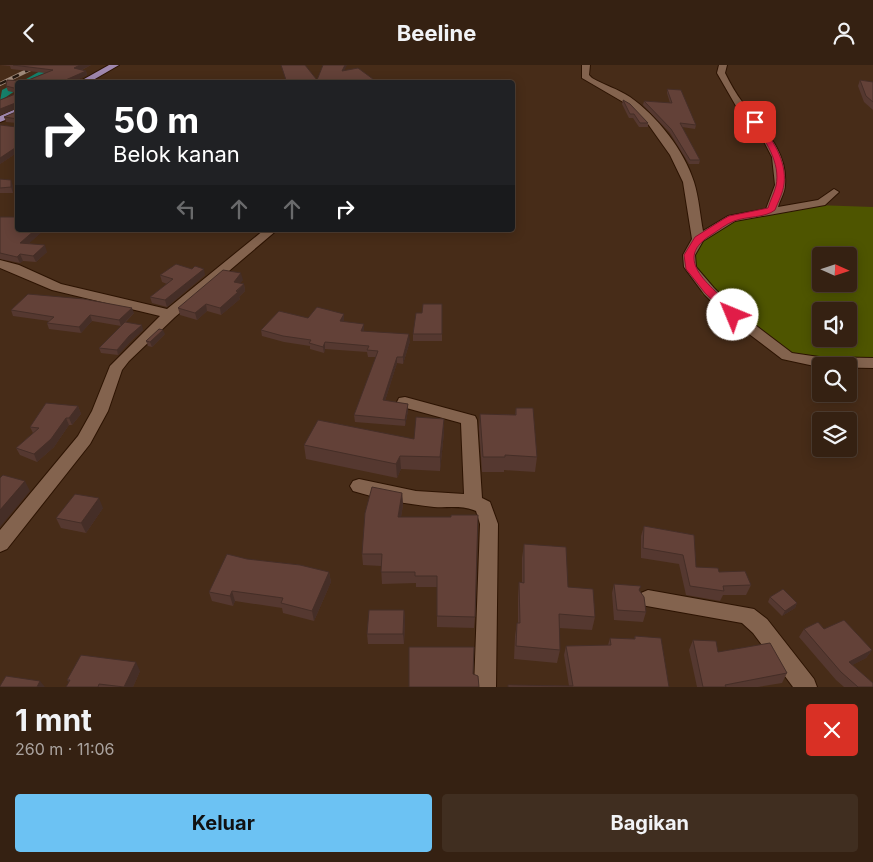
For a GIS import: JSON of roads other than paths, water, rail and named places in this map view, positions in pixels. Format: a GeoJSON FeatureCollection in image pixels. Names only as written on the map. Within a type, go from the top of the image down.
{"type":"FeatureCollection","features":[{"type":"Feature","properties":{"kind":"main road"},"geometry":{"type":"LineString","coordinates":[[87,80],[115,65]]}},
{"type":"Feature","properties":{"kind":"main road"},"geometry":{"type":"LineString","coordinates":[[0,119],[15,112]]}},
{"type":"Feature","properties":{"kind":"street"},"geometry":{"type":"LineString","coordinates":[[586,65],[585,76],[595,84],[625,98],[651,122],[677,157],[687,176],[698,239]]}},
{"type":"Feature","properties":{"kind":"street"},"geometry":{"type":"LineString","coordinates":[[723,65],[721,73],[724,79],[739,104],[764,133],[776,157],[780,185],[771,210]]}},
{"type":"Feature","properties":{"kind":"street"},"geometry":{"type":"LineString","coordinates":[[834,192],[820,203],[732,218],[698,239],[688,255],[690,267],[709,291],[733,315],[778,351],[797,359],[873,363]]}},
{"type":"Feature","properties":{"kind":"street"},"geometry":{"type":"LineString","coordinates":[[0,544],[84,440],[100,411],[115,369],[170,314],[269,232]]}},
{"type":"Feature","properties":{"kind":"street"},"geometry":{"type":"LineString","coordinates":[[0,264],[57,287],[170,314]]}},
{"type":"Feature","properties":{"kind":"street"},"geometry":{"type":"LineString","coordinates":[[405,402],[469,420],[473,500]]}},
{"type":"Feature","properties":{"kind":"street"},"geometry":{"type":"LineString","coordinates":[[359,486],[393,495],[416,498],[442,501],[473,500],[484,507],[489,524],[485,687]]}},
{"type":"Feature","properties":{"kind":"street"},"geometry":{"type":"LineString","coordinates":[[648,599],[747,615],[760,626],[806,687]]}},
{"type":"Feature","properties":{"kind":"waterway"},"geometry":{"type":"LineString","coordinates":[[29,80],[57,65]]}},
{"type":"Feature","properties":{"kind":"waterway"},"geometry":{"type":"LineString","coordinates":[[0,98],[5,92],[15,87]]}},
{"type":"Feature","properties":{"kind":"railway"},"geometry":{"type":"LineString","coordinates":[[0,84],[39,65]]}}]}
